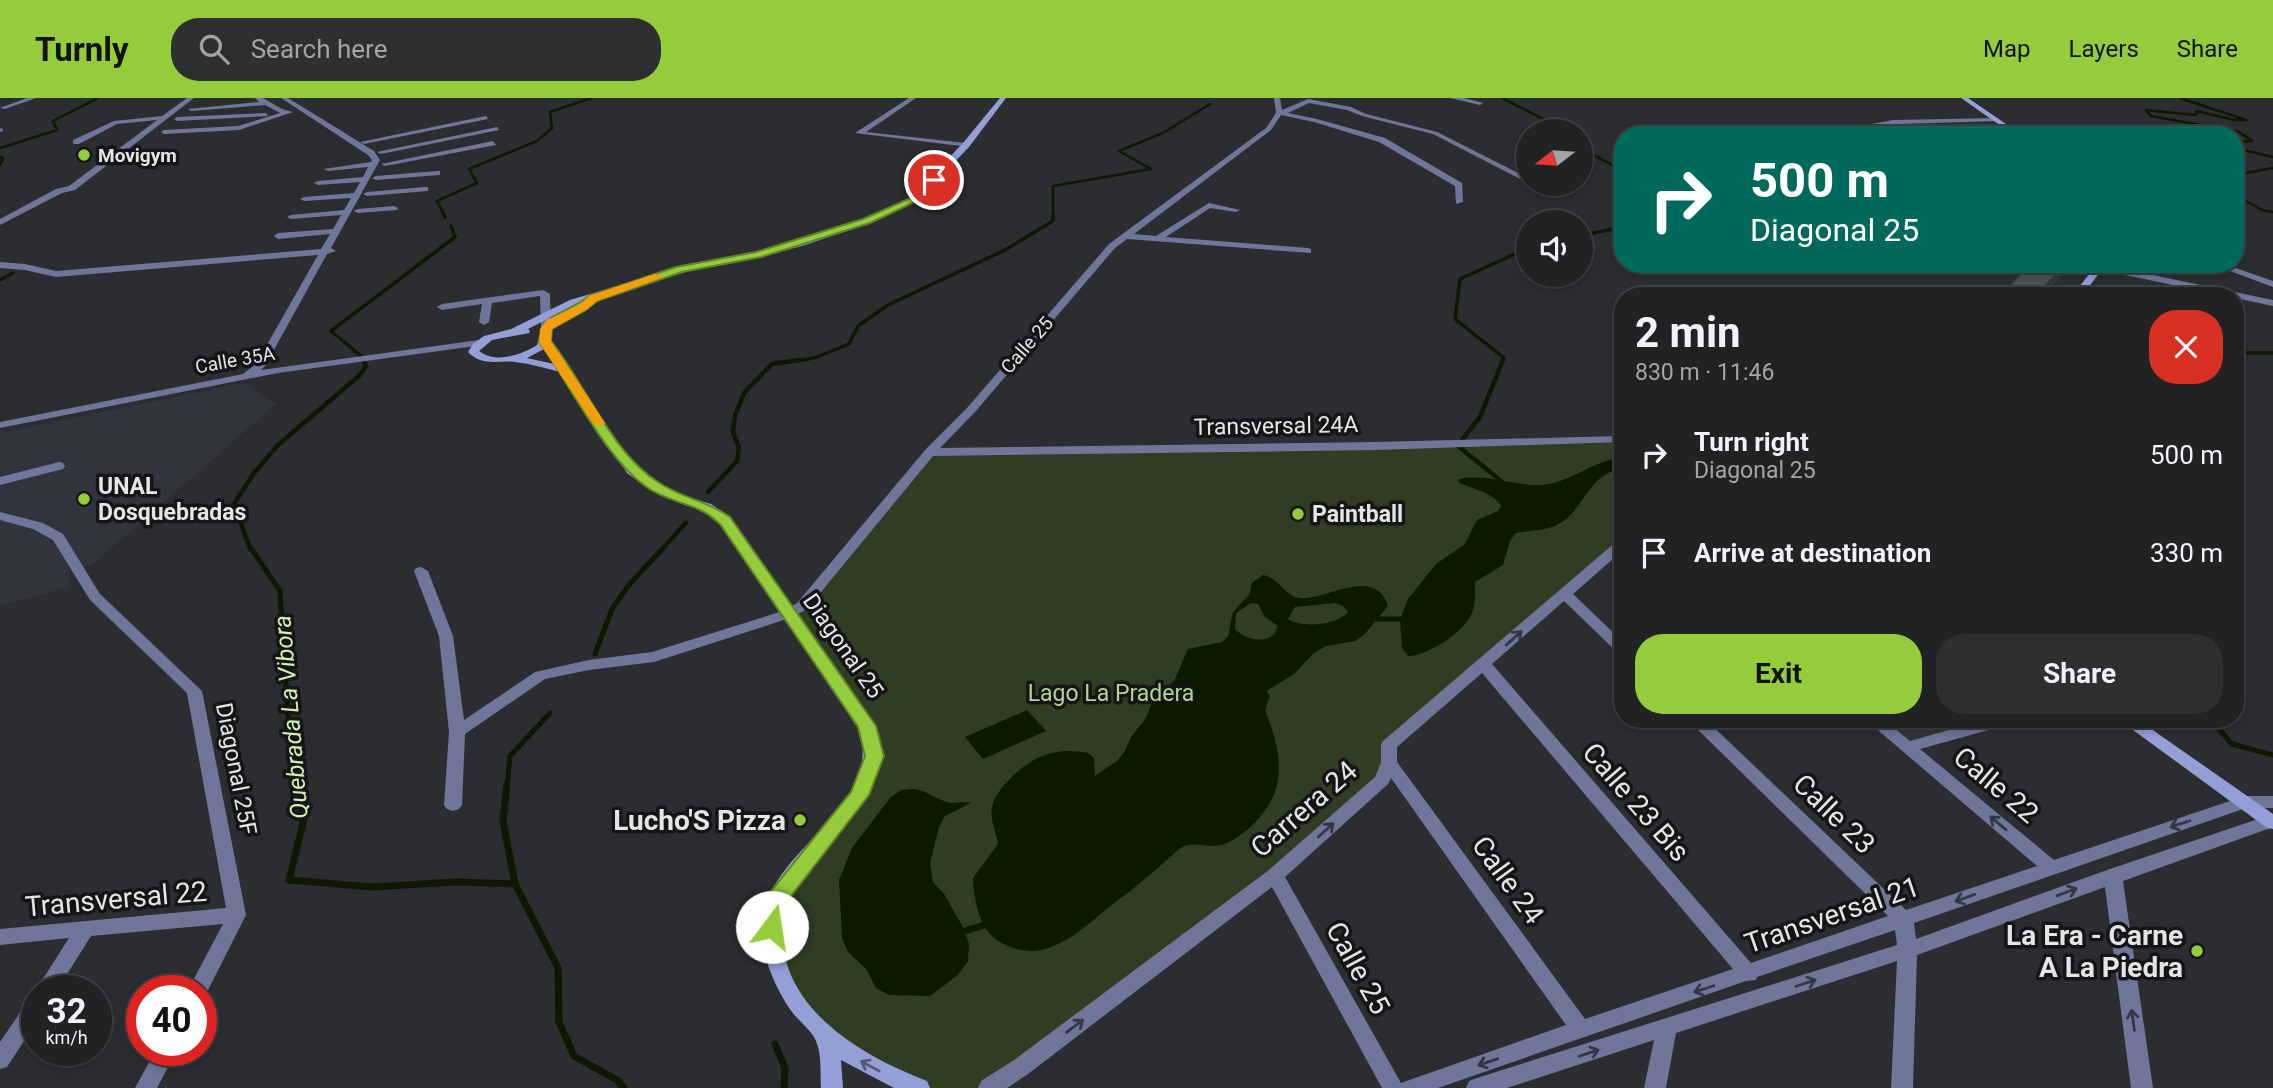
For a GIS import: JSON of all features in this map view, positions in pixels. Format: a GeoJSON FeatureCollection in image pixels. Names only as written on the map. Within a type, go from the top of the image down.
{"type":"FeatureCollection","features":[{"type":"Feature","properties":{"kind":"street"},"geometry":{"type":"LineString","coordinates":[[3,108],[33,98]]}},
{"type":"Feature","properties":{"kind":"street"},"geometry":{"type":"LineString","coordinates":[[0,222],[72,187],[191,98]]}},
{"type":"Feature","properties":{"kind":"street"},"geometry":{"type":"LineString","coordinates":[[258,98],[279,113]]}},
{"type":"Feature","properties":{"kind":"street"},"geometry":{"type":"LineString","coordinates":[[284,98],[371,153],[380,164]]}},
{"type":"Feature","properties":{"kind":"street"},"geometry":{"type":"LineString","coordinates":[[242,376],[260,366],[371,178],[386,158],[381,152],[295,98]]}},
{"type":"Feature","properties":{"kind":"street"},"geometry":{"type":"LineString","coordinates":[[913,98],[859,133],[966,145]]}},
{"type":"Feature","properties":{"kind":"street"},"geometry":{"type":"LineString","coordinates":[[515,331],[573,302],[680,270],[758,255],[867,221],[922,194],[1003,98]]}},
{"type":"Feature","properties":{"kind":"street"},"geometry":{"type":"LineString","coordinates":[[1277,98],[1279,113]]}},
{"type":"Feature","properties":{"kind":"street"},"geometry":{"type":"LineString","coordinates":[[1453,98],[1480,103]]}},
{"type":"Feature","properties":{"kind":"street"},"geometry":{"type":"LineString","coordinates":[[1964,98],[2006,126]]}},
{"type":"Feature","properties":{"kind":"street"},"geometry":{"type":"LineString","coordinates":[[1279,113],[1294,109],[1308,99],[1349,108],[1423,128],[1516,175]]}},
{"type":"Feature","properties":{"kind":"street"},"geometry":{"type":"LineString","coordinates":[[191,108],[266,103]]}},
{"type":"Feature","properties":{"kind":"street"},"geometry":{"type":"LineString","coordinates":[[177,119],[279,113],[300,109]]}},
{"type":"Feature","properties":{"kind":"street"},"geometry":{"type":"LineString","coordinates":[[164,132],[239,128],[279,113]]}},
{"type":"Feature","properties":{"kind":"street"},"geometry":{"type":"LineString","coordinates":[[1279,113],[1315,120],[1382,140],[1459,185],[1459,202]]}},
{"type":"Feature","properties":{"kind":"street","name":"Calle 25"},"geometry":{"type":"LineString","coordinates":[[788,614],[802,606],[930,452],[971,410],[1112,246],[1262,135],[1279,113]]}},
{"type":"Feature","properties":{"kind":"street"},"geometry":{"type":"LineString","coordinates":[[89,124],[163,118]]}},
{"type":"Feature","properties":{"kind":"street"},"geometry":{"type":"LineString","coordinates":[[364,142],[486,118]]}},
{"type":"Feature","properties":{"kind":"street"},"geometry":{"type":"LineString","coordinates":[[1869,126],[1893,122],[1998,120]]}},
{"type":"Feature","properties":{"kind":"street"},"geometry":{"type":"LineString","coordinates":[[76,142],[116,122]]}},
{"type":"Feature","properties":{"kind":"street"},"geometry":{"type":"LineString","coordinates":[[1893,122],[1897,126]]}},
{"type":"Feature","properties":{"kind":"street"},"geometry":{"type":"LineString","coordinates":[[381,152],[497,128]]}},
{"type":"Feature","properties":{"kind":"street"},"geometry":{"type":"LineString","coordinates":[[328,169],[380,164],[493,144]]}},
{"type":"Feature","properties":{"kind":"street"},"geometry":{"type":"LineString","coordinates":[[407,176],[446,167]]}},
{"type":"Feature","properties":{"kind":"street"},"geometry":{"type":"LineString","coordinates":[[318,183],[437,173]]}},
{"type":"Feature","properties":{"kind":"street"},"geometry":{"type":"LineString","coordinates":[[304,199],[425,189]]}},
{"type":"Feature","properties":{"kind":"street"},"geometry":{"type":"LineString","coordinates":[[1158,238],[1209,205],[1236,210]]}},
{"type":"Feature","properties":{"kind":"street"},"geometry":{"type":"LineString","coordinates":[[291,217],[394,208]]}},
{"type":"Feature","properties":{"kind":"street"},"geometry":{"type":"LineString","coordinates":[[278,370],[271,365],[330,251],[337,231],[352,212]]}},
{"type":"Feature","properties":{"kind":"street"},"geometry":{"type":"LineString","coordinates":[[278,236],[337,231]]}},
{"type":"Feature","properties":{"kind":"street"},"geometry":{"type":"LineString","coordinates":[[1127,236],[1308,251]]}},
{"type":"Feature","properties":{"kind":"street"},"geometry":{"type":"LineString","coordinates":[[0,265],[56,274],[330,251]]}},
{"type":"Feature","properties":{"kind":"street"},"geometry":{"type":"LineString","coordinates":[[2084,287],[2095,273]]}},
{"type":"Feature","properties":{"kind":"street"},"geometry":{"type":"LineString","coordinates":[[2132,273],[2194,287]]}},
{"type":"Feature","properties":{"kind":"street"},"geometry":{"type":"LineString","coordinates":[[2241,273],[2273,284]]}},
{"type":"Feature","properties":{"kind":"street"},"geometry":{"type":"LineString","coordinates":[[442,307],[543,293],[545,336]]}},
{"type":"Feature","properties":{"kind":"street"},"geometry":{"type":"LineString","coordinates":[[507,359],[536,350],[551,323],[582,307],[593,298]]}},
{"type":"Feature","properties":{"kind":"street"},"geometry":{"type":"LineString","coordinates":[[2244,298],[2273,305]]}},
{"type":"Feature","properties":{"kind":"street"},"geometry":{"type":"LineString","coordinates":[[484,322],[487,301]]}},
{"type":"Feature","properties":{"kind":"street"},"geometry":{"type":"LineString","coordinates":[[2244,303],[2273,305]]}},
{"type":"Feature","properties":{"kind":"street"},"geometry":{"type":"LineString","coordinates":[[545,336],[534,332],[515,331],[495,335],[479,343],[473,352],[476,356],[488,360],[541,363],[567,371]]}},
{"type":"Feature","properties":{"kind":"street","name":"Diagonal 25"},"geometry":{"type":"LineString","coordinates":[[545,336],[615,449],[631,470],[653,486],[700,505],[725,520],[867,726],[874,756],[860,795],[775,902],[773,944],[777,965],[792,995],[820,1030],[865,1064],[919,1088]]}},
{"type":"Feature","properties":{"kind":"street","name":"Calle 35A"},"geometry":{"type":"LineString","coordinates":[[0,433],[306,370],[455,352],[479,343]]}},
{"type":"Feature","properties":{"kind":"street","name":"Calle 35A"},"geometry":{"type":"LineString","coordinates":[[455,352],[476,356]]}},
{"type":"Feature","properties":{"kind":"street","name":"Calle 35A"},"geometry":{"type":"LineString","coordinates":[[0,425],[242,376],[278,370],[306,370]]}},
{"type":"Feature","properties":{"kind":"street","name":"Transversal 24A"},"geometry":{"type":"LineString","coordinates":[[930,452],[1375,446],[1614,439]]}},
{"type":"Feature","properties":{"kind":"street"},"geometry":{"type":"LineString","coordinates":[[0,481],[59,466]]}},
{"type":"Feature","properties":{"kind":"street","name":"Diagonal 25F"},"geometry":{"type":"LineString","coordinates":[[0,516],[38,526],[58,537],[95,597],[194,691],[237,915]]}},
{"type":"Feature","properties":{"kind":"street","name":"Carrera 24"},"geometry":{"type":"LineString","coordinates":[[989,1088],[1021,1068],[1275,875],[1382,780],[1389,763],[1388,744],[1614,551]]}},
{"type":"Feature","properties":{"kind":"street"},"geometry":{"type":"LineString","coordinates":[[421,571],[446,636],[457,732],[453,805]]}},
{"type":"Feature","properties":{"kind":"street"},"geometry":{"type":"LineString","coordinates":[[1564,593],[1614,641]]}},
{"type":"Feature","properties":{"kind":"street"},"geometry":{"type":"LineString","coordinates":[[457,732],[540,675],[589,665],[654,657],[788,614]]}},
{"type":"Feature","properties":{"kind":"street","name":"Calle 23 Bis"},"geometry":{"type":"LineString","coordinates":[[1483,664],[1749,974]]}},
{"type":"Feature","properties":{"kind":"street","name":"Calle 23"},"geometry":{"type":"LineString","coordinates":[[1704,728],[1904,920]]}},
{"type":"Feature","properties":{"kind":"street","name":"Calle 22"},"geometry":{"type":"LineString","coordinates":[[1884,728],[2050,867]]}},
{"type":"Feature","properties":{"kind":"street"},"geometry":{"type":"LineString","coordinates":[[1908,747],[1976,728]]}},
{"type":"Feature","properties":{"kind":"street"},"geometry":{"type":"LineString","coordinates":[[2139,728],[2245,802],[2273,815]]}},
{"type":"Feature","properties":{"kind":"street","name":"Calle 24"},"geometry":{"type":"LineString","coordinates":[[1389,763],[1581,1030]]}},
{"type":"Feature","properties":{"kind":"street","name":"Transversal 21"},"geometry":{"type":"LineString","coordinates":[[1410,1088],[2245,802]]}},
{"type":"Feature","properties":{"kind":"street"},"geometry":{"type":"LineString","coordinates":[[1477,1088],[1907,950],[2273,815]]}},
{"type":"Feature","properties":{"kind":"street","name":"Calle 25"},"geometry":{"type":"LineString","coordinates":[[1275,875],[1393,1088]]}},
{"type":"Feature","properties":{"kind":"street"},"geometry":{"type":"LineString","coordinates":[[2113,875],[2142,1088]]}},
{"type":"Feature","properties":{"kind":"street"},"geometry":{"type":"LineString","coordinates":[[206,975],[237,915]]}},
{"type":"Feature","properties":{"kind":"street","name":"Transversal 22"},"geometry":{"type":"LineString","coordinates":[[0,937],[85,932],[237,915]]}},
{"type":"Feature","properties":{"kind":"street"},"geometry":{"type":"LineString","coordinates":[[1902,1088],[1907,950],[1904,920]]}},
{"type":"Feature","properties":{"kind":"street"},"geometry":{"type":"LineString","coordinates":[[56,975],[85,932]]}},
{"type":"Feature","properties":{"kind":"street"},"geometry":{"type":"LineString","coordinates":[[0,1060],[21,1028]]}},
{"type":"Feature","properties":{"kind":"street"},"geometry":{"type":"LineString","coordinates":[[1655,1088],[1667,1028]]}},
{"type":"Feature","properties":{"kind":"street","name":"Diagonal 25"},"geometry":{"type":"LineString","coordinates":[[820,1030],[830,1057],[832,1088]]}},
{"type":"Feature","properties":{"kind":"street"},"geometry":{"type":"LineString","coordinates":[[146,1088],[158,1066]]}},
{"type":"Feature","properties":{"kind":"street"},"geometry":{"type":"LineString","coordinates":[[901,1088],[911,1088]]}},
{"type":"Feature","properties":{"kind":"shaded area","name":"UNAL Dosquebradas"},"geometry":{"type":"Polygon","coordinates":[[[243,383],[276,404],[93,564],[68,572],[71,586],[0,606],[0,433],[243,383]]]}},
{"type":"Feature","properties":{"kind":"shaded area"},"geometry":{"type":"Polygon","coordinates":[[[1614,459],[1614,471],[1596,482],[1560,524],[1516,533],[1510,541],[1503,565],[1475,582],[1473,611],[1467,622],[1453,636],[1434,648],[1408,656],[1402,648],[1400,620],[1408,599],[1436,564],[1465,544],[1477,520],[1498,511],[1501,506],[1487,494],[1458,482],[1459,479],[1480,478],[1520,484],[1551,484],[1614,459]]]}},
{"type":"Feature","properties":{"kind":"shaded area"},"geometry":{"type":"Polygon","coordinates":[[[1263,575],[1299,598],[1361,586],[1372,588],[1381,594],[1388,606],[1364,635],[1355,641],[1326,646],[1314,653],[1294,674],[1267,691],[1270,696],[1265,710],[1278,752],[1279,775],[1273,797],[1263,813],[1249,829],[1232,841],[1214,846],[1182,847],[1082,929],[1053,947],[1024,950],[997,940],[984,926],[980,917],[973,878],[998,844],[991,811],[999,791],[1021,769],[1050,753],[1088,753],[1094,758],[1095,776],[1117,761],[1146,718],[1154,697],[1174,681],[1188,649],[1222,642],[1228,636],[1233,612],[1249,595],[1252,583],[1263,575]],[[1251,603],[1236,613],[1235,629],[1252,639],[1271,637],[1278,626],[1265,617],[1258,604],[1251,603]],[[1335,603],[1295,607],[1288,619],[1301,624],[1327,623],[1343,617],[1348,612],[1335,603]]]}},
{"type":"Feature","properties":{"kind":"shaded area"},"geometry":{"type":"Polygon","coordinates":[[[1027,710],[1046,731],[983,759],[965,737],[1027,710]]]}},
{"type":"Feature","properties":{"kind":"shaded area"},"geometry":{"type":"Polygon","coordinates":[[[1884,728],[1976,728],[1908,747],[1884,728]]]}},
{"type":"Feature","properties":{"kind":"shaded area"},"geometry":{"type":"Polygon","coordinates":[[[914,789],[950,803],[971,803],[945,816],[939,827],[930,863],[933,882],[944,894],[963,927],[969,944],[968,961],[958,975],[930,996],[889,995],[876,988],[866,969],[848,952],[842,938],[839,880],[852,848],[890,798],[901,790],[914,789]]]}},
{"type":"Feature","properties":{"kind":"green space","name":"Lago La Pradera"},"geometry":{"type":"Polygon","coordinates":[[[1614,439],[1614,551],[1389,744],[1382,780],[1275,875],[989,1088],[919,1088],[816,1025],[773,944],[791,878],[860,795],[871,740],[788,614],[930,452],[1614,439]]]}},
{"type":"Feature","properties":{"kind":"building"},"geometry":{"type":"Polygon","coordinates":[[[2021,273],[2057,273],[2044,287],[2009,287],[2021,273]]]}},
{"type":"Feature","properties":{"kind":"waterway"},"geometry":{"type":"LineString","coordinates":[[0,148],[57,130],[53,121],[98,98]]}},
{"type":"Feature","properties":{"kind":"waterway","name":"Quebrada La Vibora"},"geometry":{"type":"LineString","coordinates":[[445,217],[437,201],[477,183],[469,169],[537,141],[552,128],[550,112],[591,98]]}},
{"type":"Feature","properties":{"kind":"waterway"},"geometry":{"type":"LineString","coordinates":[[1502,98],[1543,119]]}},
{"type":"Feature","properties":{"kind":"waterway"},"geometry":{"type":"LineString","coordinates":[[2180,98],[2246,120],[2234,120],[2196,111],[2197,114],[2194,115],[2146,110],[2151,116],[2206,126]]}},
{"type":"Feature","properties":{"kind":"waterway"},"geometry":{"type":"LineString","coordinates":[[788,362],[814,358],[849,344],[858,326],[888,305],[1005,250],[1053,221],[1053,186],[1151,169],[1119,151],[1163,133],[1210,104]]}},
{"type":"Feature","properties":{"kind":"waterway"},"geometry":{"type":"LineString","coordinates":[[2244,135],[2253,141],[2244,142]]}},
{"type":"Feature","properties":{"kind":"waterway"},"geometry":{"type":"LineString","coordinates":[[2244,150],[2273,157]]}},
{"type":"Feature","properties":{"kind":"waterway"},"geometry":{"type":"LineString","coordinates":[[1593,155],[1614,166]]}},
{"type":"Feature","properties":{"kind":"waterway"},"geometry":{"type":"LineString","coordinates":[[0,157],[3,158],[0,165]]}},
{"type":"Feature","properties":{"kind":"waterway"},"geometry":{"type":"LineString","coordinates":[[2244,173],[2273,168]]}},
{"type":"Feature","properties":{"kind":"waterway"},"geometry":{"type":"LineString","coordinates":[[2244,200],[2262,210],[2273,212]]}},
{"type":"Feature","properties":{"kind":"waterway","name":"Quebrada La Vibora"},"geometry":{"type":"LineString","coordinates":[[364,362],[360,355],[331,331],[455,237],[451,226]]}},
{"type":"Feature","properties":{"kind":"waterway"},"geometry":{"type":"LineString","coordinates":[[1593,233],[1614,229]]}},
{"type":"Feature","properties":{"kind":"waterway"},"geometry":{"type":"LineString","coordinates":[[1503,360],[1504,358],[1455,319],[1460,279],[1516,253]]}},
{"type":"Feature","properties":{"kind":"waterway"},"geometry":{"type":"LineString","coordinates":[[0,280],[13,273]]}},
{"type":"Feature","properties":{"kind":"waterway"},"geometry":{"type":"LineString","coordinates":[[2244,353],[2273,353]]}},
{"type":"Feature","properties":{"kind":"waterway"},"geometry":{"type":"LineString","coordinates":[[708,492],[737,461],[739,448],[733,432],[735,416],[744,393],[772,364],[800,360]]}},
{"type":"Feature","properties":{"kind":"waterway"},"geometry":{"type":"LineString","coordinates":[[1462,440],[1480,417],[1503,360]]}},
{"type":"Feature","properties":{"kind":"waterway","name":"Quebrada La Vibora"},"geometry":{"type":"LineString","coordinates":[[250,549],[234,504],[254,473],[278,445],[360,375],[366,366],[364,362]]}},
{"type":"Feature","properties":{"kind":"waterway"},"geometry":{"type":"LineString","coordinates":[[1458,446],[1501,481],[1504,488]]}},
{"type":"Feature","properties":{"kind":"waterway"},"geometry":{"type":"LineString","coordinates":[[662,549],[686,523]]}},
{"type":"Feature","properties":{"kind":"waterway","name":"Quebrada La Vibora"},"geometry":{"type":"LineString","coordinates":[[250,547],[280,591],[288,714],[299,787]]}},
{"type":"Feature","properties":{"kind":"waterway"},"geometry":{"type":"LineString","coordinates":[[595,654],[612,609],[628,586],[664,547]]}},
{"type":"Feature","properties":{"kind":"waterway"},"geometry":{"type":"LineString","coordinates":[[1373,619],[1405,619]]}},
{"type":"Feature","properties":{"kind":"waterway"},"geometry":{"type":"LineString","coordinates":[[507,787],[510,756],[550,713]]}},
{"type":"Feature","properties":{"kind":"waterway"},"geometry":{"type":"LineString","coordinates":[[2218,728],[2232,744],[2273,755]]}},
{"type":"Feature","properties":{"kind":"waterway","name":"Quebrada La Vibora"},"geometry":{"type":"LineString","coordinates":[[299,785],[304,819],[289,880],[372,887],[455,882],[515,884]]}},
{"type":"Feature","properties":{"kind":"waterway"},"geometry":{"type":"LineString","coordinates":[[507,785],[503,821],[515,884]]}},
{"type":"Feature","properties":{"kind":"waterway","name":"Quebrada La Vibora"},"geometry":{"type":"LineString","coordinates":[[515,884],[558,968],[559,1022],[574,1056],[617,1080],[624,1088]]}},
{"type":"Feature","properties":{"kind":"waterway"},"geometry":{"type":"LineString","coordinates":[[959,933],[990,923]]}},
{"type":"Feature","properties":{"kind":"waterway"},"geometry":{"type":"LineString","coordinates":[[775,1044],[785,1068],[784,1088]]}},
{"type":"Feature","properties":{"kind":"slow traffic"},"geometry":{"type":"LineString","coordinates":[[599,423],[562,363],[545,342],[546,329],[551,323],[582,307],[593,298],[659,277]]}},
{"type":"Feature","properties":{"kind":"place","name":"Movigym"},"geometry":{"type":"Point","coordinates":[84,155]}},
{"type":"Feature","properties":{"kind":"place","name":"UNAL Dosquebradas"},"geometry":{"type":"Point","coordinates":[84,499]}},
{"type":"Feature","properties":{"kind":"place","name":"Paintball"},"geometry":{"type":"Point","coordinates":[1298,514]}},
{"type":"Feature","properties":{"kind":"place","name":"Lucho'S Pizza"},"geometry":{"type":"Point","coordinates":[800,820]}},
{"type":"Feature","properties":{"kind":"place","name":"La Era - Carne A La Piedra"},"geometry":{"type":"Point","coordinates":[2197,951]}},
{"type":"Feature","properties":{"kind":"route"},"geometry":{"type":"LineString","coordinates":[[772,927],[775,902],[860,795],[874,756],[867,726],[725,520],[707,507],[683,500],[653,486],[631,470],[562,363],[545,342],[546,329],[551,323],[582,307],[593,298],[698,265],[758,255],[802,243],[867,221],[914,200],[934,180]]}}]}
